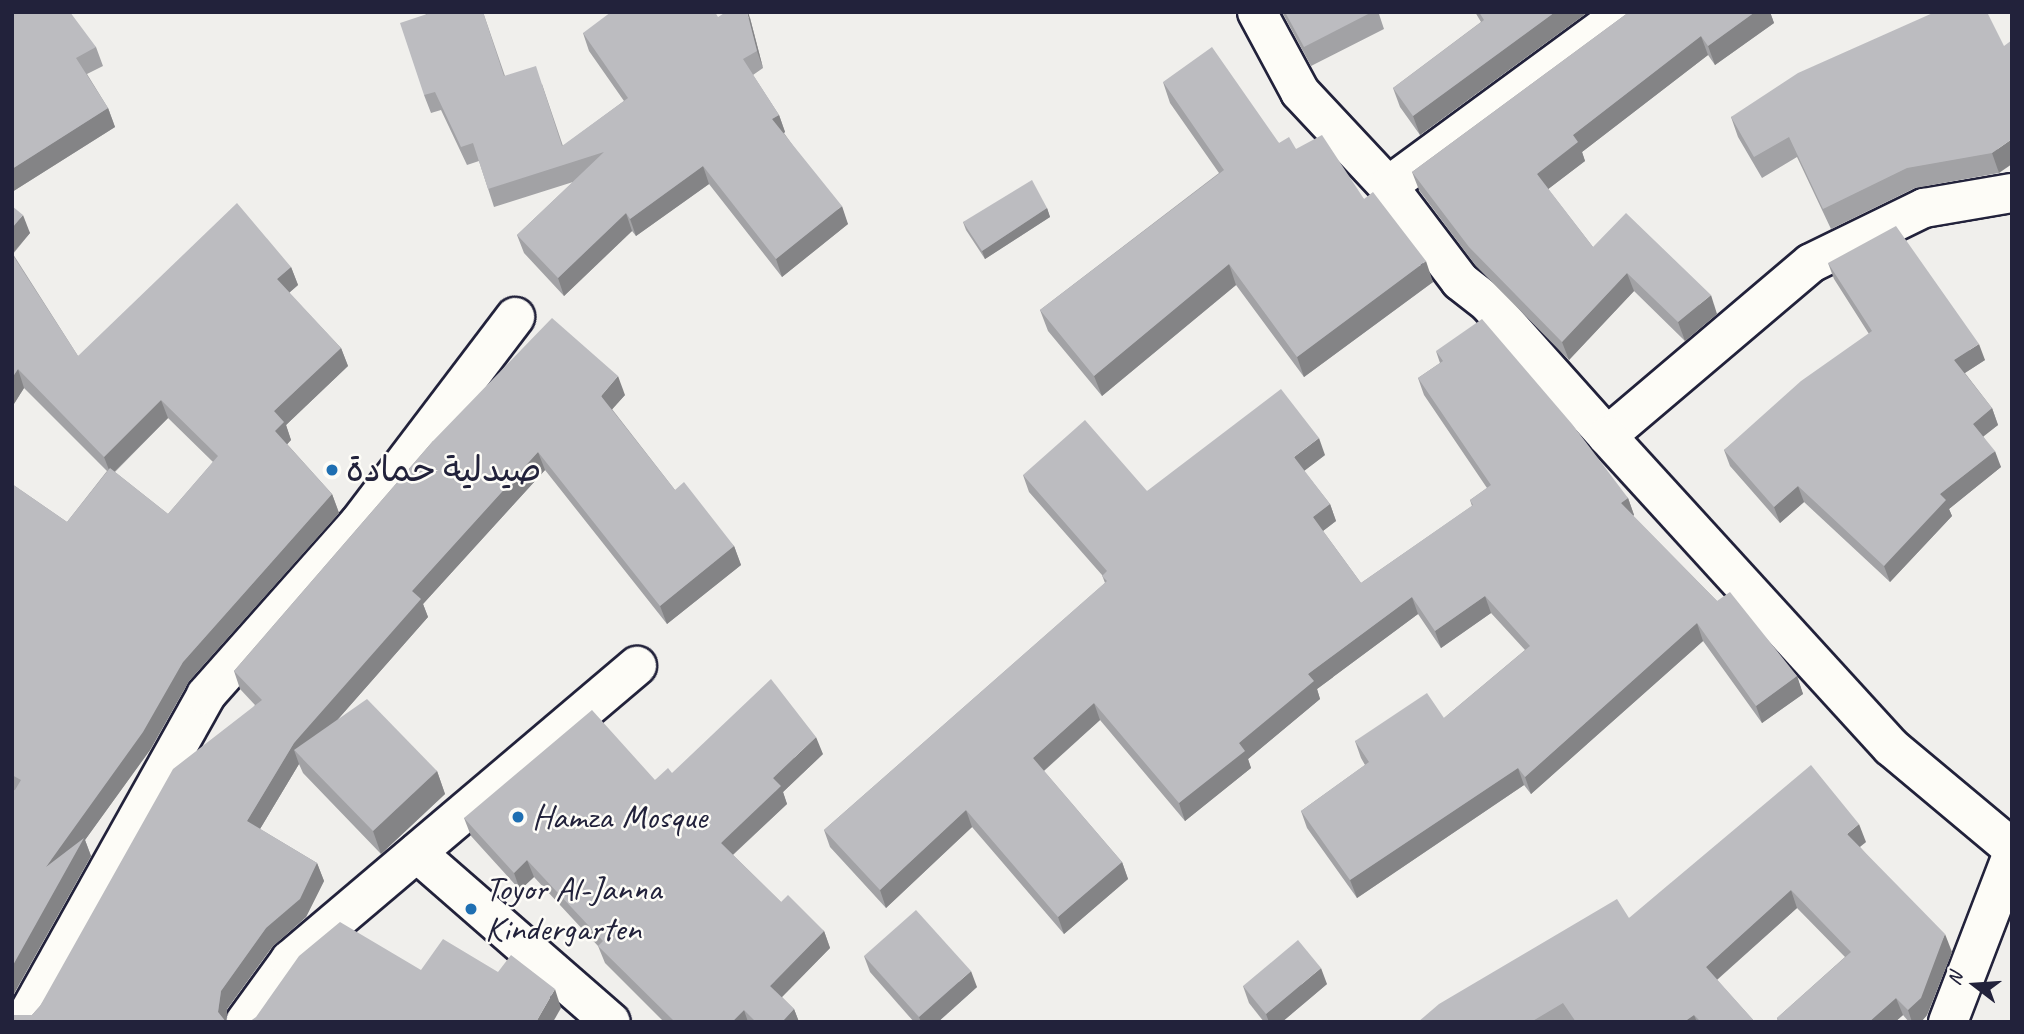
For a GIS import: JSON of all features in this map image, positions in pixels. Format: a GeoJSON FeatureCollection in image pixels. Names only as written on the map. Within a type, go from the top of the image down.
{"type":"FeatureCollection","features":[{"type":"Feature","properties":{"kind":"street"},"geometry":{"type":"LineString","coordinates":[[1258,12],[1300,92],[1388,186],[1460,281],[1489,304],[1891,747],[2012,848]]}},
{"type":"Feature","properties":{"kind":"street"},"geometry":{"type":"LineString","coordinates":[[1388,186],[1625,12]]}},
{"type":"Feature","properties":{"kind":"street"},"geometry":{"type":"LineString","coordinates":[[1607,436],[1811,263],[1924,208],[2012,193]]}},
{"type":"Feature","properties":{"kind":"street"},"geometry":{"type":"LineString","coordinates":[[27,1013],[206,695],[358,524],[515,317]]}},
{"type":"Feature","properties":{"kind":"street"},"geometry":{"type":"LineString","coordinates":[[245,1022],[290,960],[637,666]]}},
{"type":"Feature","properties":{"kind":"street"},"geometry":{"type":"LineString","coordinates":[[417,853],[611,1022]]}},
{"type":"Feature","properties":{"kind":"street"},"geometry":{"type":"LineString","coordinates":[[1948,1022],[2012,855]]}},
{"type":"Feature","properties":{"kind":"building"},"geometry":{"type":"Polygon","coordinates":[[[12,12],[70,12],[96,47],[76,58],[108,108],[12,169],[12,12]]]}},
{"type":"Feature","properties":{"kind":"building"},"geometry":{"type":"Polygon","coordinates":[[[426,12],[483,12],[504,76],[536,66],[562,146],[628,98],[583,33],[611,12],[715,12],[718,17],[726,12],[747,12],[757,51],[743,59],[779,115],[772,119],[842,206],[776,259],[703,166],[630,219],[626,213],[558,278],[517,235],[604,152],[488,189],[473,143],[461,147],[435,92],[424,95],[400,23],[427,14],[426,12]]]}},
{"type":"Feature","properties":{"kind":"building"},"geometry":{"type":"Polygon","coordinates":[[[1285,12],[1372,12],[1304,47],[1285,12]]]}},
{"type":"Feature","properties":{"kind":"building"},"geometry":{"type":"Polygon","coordinates":[[[1479,12],[1555,12],[1413,116],[1393,88],[1484,20],[1479,12]]]}},
{"type":"Feature","properties":{"kind":"building"},"geometry":{"type":"Polygon","coordinates":[[[1629,12],[1755,12],[1708,46],[1701,36],[1573,135],[1578,142],[1537,174],[1593,247],[1626,213],[1711,295],[1678,322],[1627,273],[1562,342],[1469,247],[1412,172],[1629,12]]]}},
{"type":"Feature","properties":{"kind":"building"},"geometry":{"type":"Polygon","coordinates":[[[1935,12],[1987,12],[2004,46],[2012,40],[2012,139],[1992,153],[1907,168],[1823,209],[1789,137],[1754,157],[1731,117],[1798,73],[1935,12]]]}},
{"type":"Feature","properties":{"kind":"building"},"geometry":{"type":"Polygon","coordinates":[[[1212,47],[1279,143],[1289,137],[1296,149],[1322,135],[1364,199],[1373,192],[1426,261],[1297,357],[1229,264],[1094,376],[1040,310],[1224,170],[1163,82],[1212,47]]]}},
{"type":"Feature","properties":{"kind":"building"},"geometry":{"type":"Polygon","coordinates":[[[1032,180],[1047,208],[982,251],[963,222],[1032,180]]]}},
{"type":"Feature","properties":{"kind":"building"},"geometry":{"type":"Polygon","coordinates":[[[237,203],[291,267],[277,279],[341,348],[274,411],[284,422],[275,431],[332,494],[183,662],[143,732],[46,867],[84,838],[12,967],[12,795],[21,780],[12,775],[12,484],[67,522],[110,468],[168,514],[218,456],[161,400],[104,457],[18,369],[12,378],[12,254],[78,356],[237,203]]]}},
{"type":"Feature","properties":{"kind":"building"},"geometry":{"type":"Polygon","coordinates":[[[12,206],[23,215],[12,228],[12,206]]]}},
{"type":"Feature","properties":{"kind":"building"},"geometry":{"type":"Polygon","coordinates":[[[1896,226],[1979,344],[1954,360],[1992,408],[1973,424],[1995,451],[1940,494],[1946,500],[1884,566],[1798,486],[1774,507],[1724,450],[1801,381],[1872,331],[1828,263],[1896,226]]]}},
{"type":"Feature","properties":{"kind":"building"},"geometry":{"type":"Polygon","coordinates":[[[552,318],[618,376],[601,396],[675,490],[684,482],[734,546],[660,606],[538,452],[412,591],[421,599],[294,743],[247,821],[317,863],[300,899],[266,928],[221,991],[218,1012],[226,1022],[12,1022],[12,1015],[32,1015],[40,1006],[173,769],[262,700],[234,671],[433,441],[552,318]]]}},
{"type":"Feature","properties":{"kind":"building"},"geometry":{"type":"Polygon","coordinates":[[[1482,319],[1572,424],[1628,498],[1621,503],[1717,601],[1730,592],[1797,676],[1756,706],[1697,623],[1525,777],[1518,768],[1350,880],[1301,811],[1369,762],[1355,741],[1427,693],[1444,718],[1530,646],[1485,596],[1435,631],[1412,597],[1308,674],[1314,681],[1239,743],[1245,751],[1179,803],[1094,703],[1033,758],[1122,862],[1058,917],[966,810],[880,890],[824,830],[1107,581],[1102,576],[1107,571],[1023,475],[1085,420],[1147,491],[1281,389],[1319,438],[1294,457],[1330,504],[1313,517],[1361,583],[1473,505],[1470,500],[1491,485],[1418,378],[1443,361],[1436,351],[1482,319]]]}},
{"type":"Feature","properties":{"kind":"building"},"geometry":{"type":"Polygon","coordinates":[[[771,679],[816,737],[773,778],[781,786],[721,843],[781,902],[788,895],[824,931],[770,986],[794,1009],[782,1022],[756,1022],[744,1010],[732,1022],[675,1022],[598,946],[603,941],[527,860],[514,873],[464,818],[592,710],[655,780],[668,768],[672,773],[771,679]]]}},
{"type":"Feature","properties":{"kind":"building"},"geometry":{"type":"Polygon","coordinates":[[[367,699],[437,771],[373,831],[294,750],[367,699]]]}},
{"type":"Feature","properties":{"kind":"building"},"geometry":{"type":"Polygon","coordinates":[[[1811,765],[1859,824],[1847,834],[1945,934],[1921,998],[1908,1010],[1896,998],[1869,1022],[1780,1022],[1777,1018],[1851,952],[1791,890],[1706,967],[1755,1022],[1701,1022],[1694,1015],[1684,1022],[1576,1022],[1563,1003],[1531,1022],[1418,1022],[1439,1004],[1617,899],[1629,918],[1811,765]]]}},
{"type":"Feature","properties":{"kind":"building"},"geometry":{"type":"Polygon","coordinates":[[[916,910],[971,971],[919,1017],[864,956],[916,910]]]}},
{"type":"Feature","properties":{"kind":"building"},"geometry":{"type":"Polygon","coordinates":[[[340,922],[421,970],[443,939],[498,972],[511,955],[555,989],[536,1022],[249,1022],[256,1017],[299,956],[340,922]]]}},
{"type":"Feature","properties":{"kind":"building"},"geometry":{"type":"Polygon","coordinates":[[[1298,940],[1321,968],[1266,1014],[1243,986],[1298,940]]]}},
{"type":"Feature","properties":{"kind":"place","name":"صيدلية حمادة"},"geometry":{"type":"Point","coordinates":[332,470]}},
{"type":"Feature","properties":{"kind":"place","name":"Hamza Mosque"},"geometry":{"type":"Point","coordinates":[518,817]}},
{"type":"Feature","properties":{"kind":"place","name":"Toyor Al-Janna Kindergarten"},"geometry":{"type":"Point","coordinates":[471,909]}}]}
